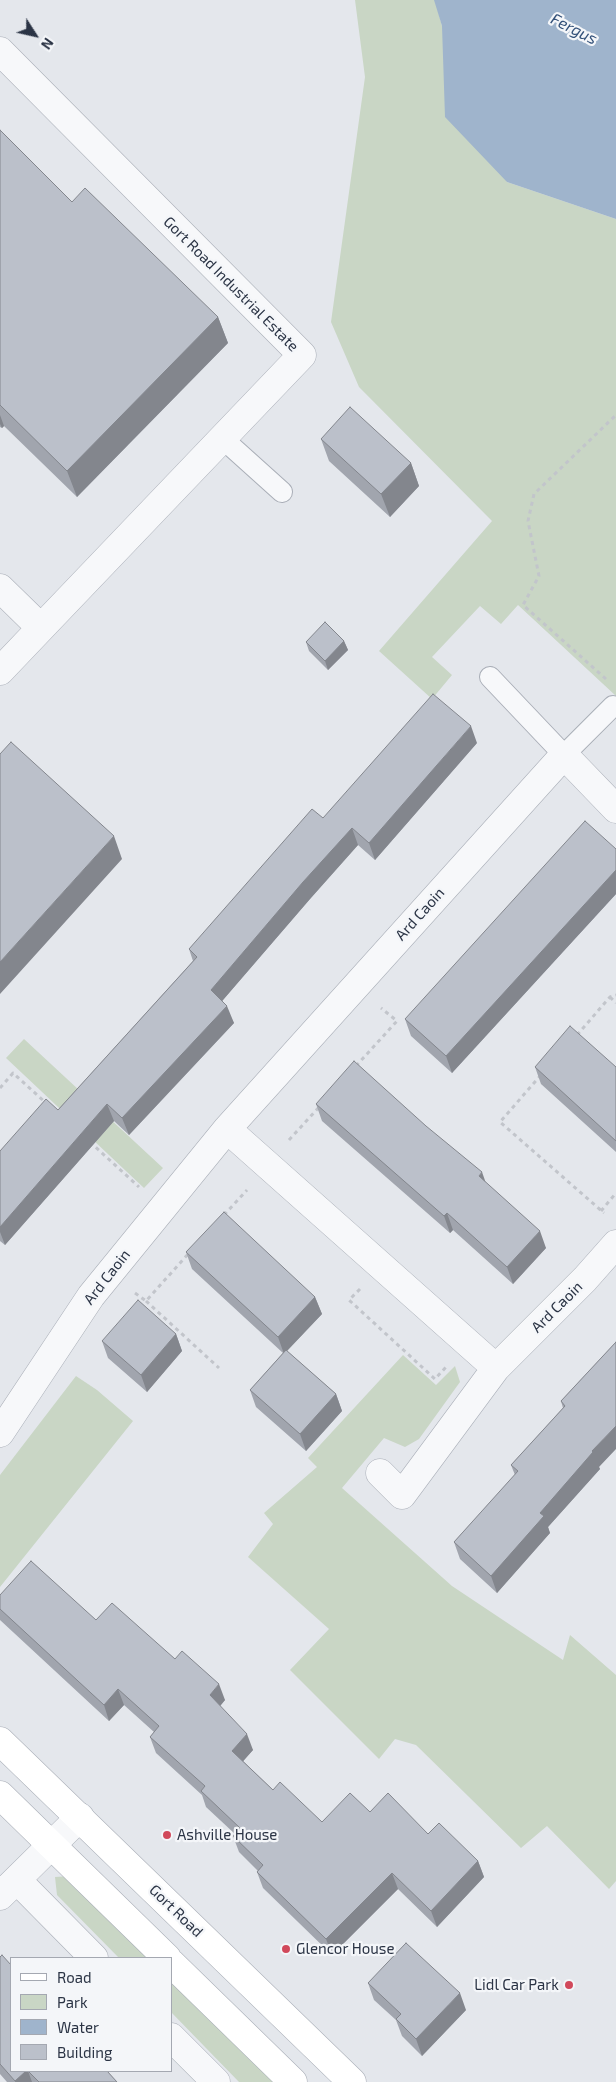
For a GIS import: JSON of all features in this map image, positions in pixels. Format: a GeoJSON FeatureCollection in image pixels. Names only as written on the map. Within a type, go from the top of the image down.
{"type":"FeatureCollection","features":[{"type":"Feature","properties":{"kind":"main road","name":"Gort Road"},"geometry":{"type":"LineString","coordinates":[[0,1741],[352,2082]]}},
{"type":"Feature","properties":{"kind":"main road"},"geometry":{"type":"LineString","coordinates":[[0,1795],[166,1957]]}},
{"type":"Feature","properties":{"kind":"main road"},"geometry":{"type":"LineString","coordinates":[[172,1964],[293,2082]]}},
{"type":"Feature","properties":{"kind":"street","name":"Gort Road Industrial Estate"},"geometry":{"type":"LineString","coordinates":[[0,51],[302,355],[0,670]]}},
{"type":"Feature","properties":{"kind":"street"},"geometry":{"type":"LineString","coordinates":[[0,588],[41,628]]}},
{"type":"Feature","properties":{"kind":"street"},"geometry":{"type":"LineString","coordinates":[[564,755],[616,809]]}},
{"type":"Feature","properties":{"kind":"street","name":"Ard Caoin"},"geometry":{"type":"LineString","coordinates":[[0,1433],[90,1296],[227,1129],[564,755]]}},
{"type":"Feature","properties":{"kind":"street"},"geometry":{"type":"LineString","coordinates":[[227,1129],[496,1368]]}},
{"type":"Feature","properties":{"kind":"street","name":"Ard Caoin"},"geometry":{"type":"LineString","coordinates":[[380,1473],[402,1495],[496,1368],[585,1279],[609,1232]]}},
{"type":"Feature","properties":{"kind":"street"},"geometry":{"type":"LineString","coordinates":[[80,1817],[9,1888],[93,1957]]}},
{"type":"Feature","properties":{"kind":"street"},"geometry":{"type":"LineString","coordinates":[[172,2038],[216,2082]]}},
{"type":"Feature","properties":{"kind":"lane"},"geometry":{"type":"LineString","coordinates":[[222,438],[282,492]]}},
{"type":"Feature","properties":{"kind":"lane"},"geometry":{"type":"LineString","coordinates":[[490,678],[564,755],[613,706]]}},
{"type":"Feature","properties":{"kind":"path"},"geometry":{"type":"LineString","coordinates":[[609,682],[523,605],[539,576],[528,522],[534,494],[616,415]]}},
{"type":"Feature","properties":{"kind":"path"},"geometry":{"type":"LineString","coordinates":[[351,1072],[397,1021],[356,986]]}},
{"type":"Feature","properties":{"kind":"path"},"geometry":{"type":"LineString","coordinates":[[571,1041],[610,997],[616,995]]}},
{"type":"Feature","properties":{"kind":"path"},"geometry":{"type":"LineString","coordinates":[[610,997],[616,1003]]}},
{"type":"Feature","properties":{"kind":"path"},"geometry":{"type":"LineString","coordinates":[[545,1071],[500,1122],[609,1232]]}},
{"type":"Feature","properties":{"kind":"path"},"geometry":{"type":"LineString","coordinates":[[0,1088],[13,1073],[49,1105]]}},
{"type":"Feature","properties":{"kind":"path"},"geometry":{"type":"LineString","coordinates":[[218,1222],[326,1100]]}},
{"type":"Feature","properties":{"kind":"path"},"geometry":{"type":"LineString","coordinates":[[84,1137],[163,1208]]}},
{"type":"Feature","properties":{"kind":"path"},"geometry":{"type":"LineString","coordinates":[[146,1301],[192,1251]]}},
{"type":"Feature","properties":{"kind":"path"},"geometry":{"type":"LineString","coordinates":[[110,1273],[146,1301],[219,1368]]}},
{"type":"Feature","properties":{"kind":"path"},"geometry":{"type":"LineString","coordinates":[[365,1283],[349,1300],[435,1379],[468,1343]]}},
{"type":"Feature","properties":{"kind":"green space"},"geometry":{"type":"Polygon","coordinates":[[[355,0],[435,0],[442,26],[507,182],[616,219],[616,696],[518,605],[501,624],[480,606],[432,657],[452,675],[432,699],[379,651],[492,521],[359,387],[331,322],[365,77],[355,0]]]}},
{"type":"Feature","properties":{"kind":"green space"},"geometry":{"type":"Polygon","coordinates":[[[24,1039],[163,1168],[144,1188],[6,1058],[24,1039]]]}},
{"type":"Feature","properties":{"kind":"green space"},"geometry":{"type":"Polygon","coordinates":[[[403,1355],[436,1385],[455,1366],[460,1382],[419,1439],[405,1447],[384,1438],[342,1488],[452,1586],[563,1660],[570,1635],[616,1675],[616,1881],[609,1889],[547,1826],[521,1848],[416,1745],[395,1739],[379,1759],[290,1670],[329,1629],[248,1557],[273,1524],[264,1513],[317,1467],[308,1458],[403,1355]]]}},
{"type":"Feature","properties":{"kind":"green space"},"geometry":{"type":"Polygon","coordinates":[[[76,1376],[97,1390],[133,1421],[0,1587],[0,1475],[76,1376]]]}},
{"type":"Feature","properties":{"kind":"green space"},"geometry":{"type":"Polygon","coordinates":[[[71,1876],[153,1957],[118,1957],[57,1895],[55,1877],[71,1876]]]}},
{"type":"Feature","properties":{"kind":"green space"},"geometry":{"type":"Polygon","coordinates":[[[172,1977],[278,2082],[239,2082],[172,2013],[172,1977]]]}},
{"type":"Feature","properties":{"kind":"water","name":"Fergus"},"geometry":{"type":"Polygon","coordinates":[[[434,0],[616,0],[616,219],[507,182],[445,117],[442,26],[434,0]]]}},
{"type":"Feature","properties":{"kind":"building"},"geometry":{"type":"Polygon","coordinates":[[[0,130],[72,202],[85,188],[218,317],[67,471],[0,405],[0,130]]]}},
{"type":"Feature","properties":{"kind":"building"},"geometry":{"type":"Polygon","coordinates":[[[350,407],[411,463],[381,494],[321,439],[350,407]]]}},
{"type":"Feature","properties":{"kind":"building"},"geometry":{"type":"Polygon","coordinates":[[[325,622],[344,641],[325,661],[306,642],[325,622]]]}},
{"type":"Feature","properties":{"kind":"building"},"geometry":{"type":"Polygon","coordinates":[[[433,694],[471,726],[369,843],[352,828],[303,882],[211,990],[227,1006],[122,1118],[107,1104],[0,1227],[0,1151],[46,1099],[58,1110],[197,957],[189,949],[312,809],[323,818],[433,694]]]}},
{"type":"Feature","properties":{"kind":"building"},"geometry":{"type":"Polygon","coordinates":[[[11,742],[114,836],[0,962],[0,754],[11,742]]]}},
{"type":"Feature","properties":{"kind":"building"},"geometry":{"type":"Polygon","coordinates":[[[585,821],[616,849],[616,870],[446,1056],[405,1019],[585,821]]]}},
{"type":"Feature","properties":{"kind":"building"},"geometry":{"type":"Polygon","coordinates":[[[570,1026],[616,1067],[616,1141],[535,1067],[570,1026]]]}},
{"type":"Feature","properties":{"kind":"building"},"geometry":{"type":"Polygon","coordinates":[[[354,1061],[426,1126],[482,1172],[479,1176],[540,1231],[507,1267],[447,1213],[444,1216],[316,1104],[354,1061]]]}},
{"type":"Feature","properties":{"kind":"building"},"geometry":{"type":"Polygon","coordinates":[[[224,1212],[315,1297],[278,1337],[186,1252],[224,1212]]]}},
{"type":"Feature","properties":{"kind":"building"},"geometry":{"type":"Polygon","coordinates":[[[138,1300],[176,1334],[141,1375],[102,1341],[138,1300]]]}},
{"type":"Feature","properties":{"kind":"building"},"geometry":{"type":"Polygon","coordinates":[[[616,1342],[616,1426],[592,1451],[540,1513],[544,1516],[491,1576],[454,1542],[518,1471],[511,1465],[565,1406],[561,1401],[616,1342]]]}},
{"type":"Feature","properties":{"kind":"building"},"geometry":{"type":"Polygon","coordinates":[[[286,1350],[336,1394],[300,1434],[250,1390],[286,1350]]]}},
{"type":"Feature","properties":{"kind":"building"},"geometry":{"type":"Polygon","coordinates":[[[31,1561],[96,1620],[112,1603],[175,1659],[182,1651],[219,1684],[210,1695],[247,1734],[232,1751],[273,1790],[280,1782],[322,1822],[350,1793],[370,1812],[388,1793],[428,1834],[439,1823],[478,1861],[431,1911],[392,1873],[326,1939],[257,1872],[263,1865],[233,1836],[240,1828],[201,1791],[205,1786],[150,1737],[159,1726],[118,1689],[104,1705],[0,1609],[0,1595],[31,1561]]]}},
{"type":"Feature","properties":{"kind":"building"},"geometry":{"type":"Polygon","coordinates":[[[406,1943],[460,1993],[416,2039],[396,2019],[401,2014],[368,1983],[406,1943]]]}},
{"type":"Feature","properties":{"kind":"building"},"geometry":{"type":"Polygon","coordinates":[[[2,1955],[10,1964],[10,2072],[25,2072],[15,2081],[0,2064],[0,1957],[2,1955]]]}},
{"type":"Feature","properties":{"kind":"building"},"geometry":{"type":"Polygon","coordinates":[[[29,2072],[108,2072],[117,2082],[39,2082],[29,2072]]]}},
{"type":"Feature","properties":{"kind":"place","name":"Ashville House"},"geometry":{"type":"Point","coordinates":[167,1835]}},
{"type":"Feature","properties":{"kind":"place","name":"Glencor House"},"geometry":{"type":"Point","coordinates":[286,1949]}},
{"type":"Feature","properties":{"kind":"place","name":"Lidl Car Park"},"geometry":{"type":"Point","coordinates":[569,1985]}}]}
